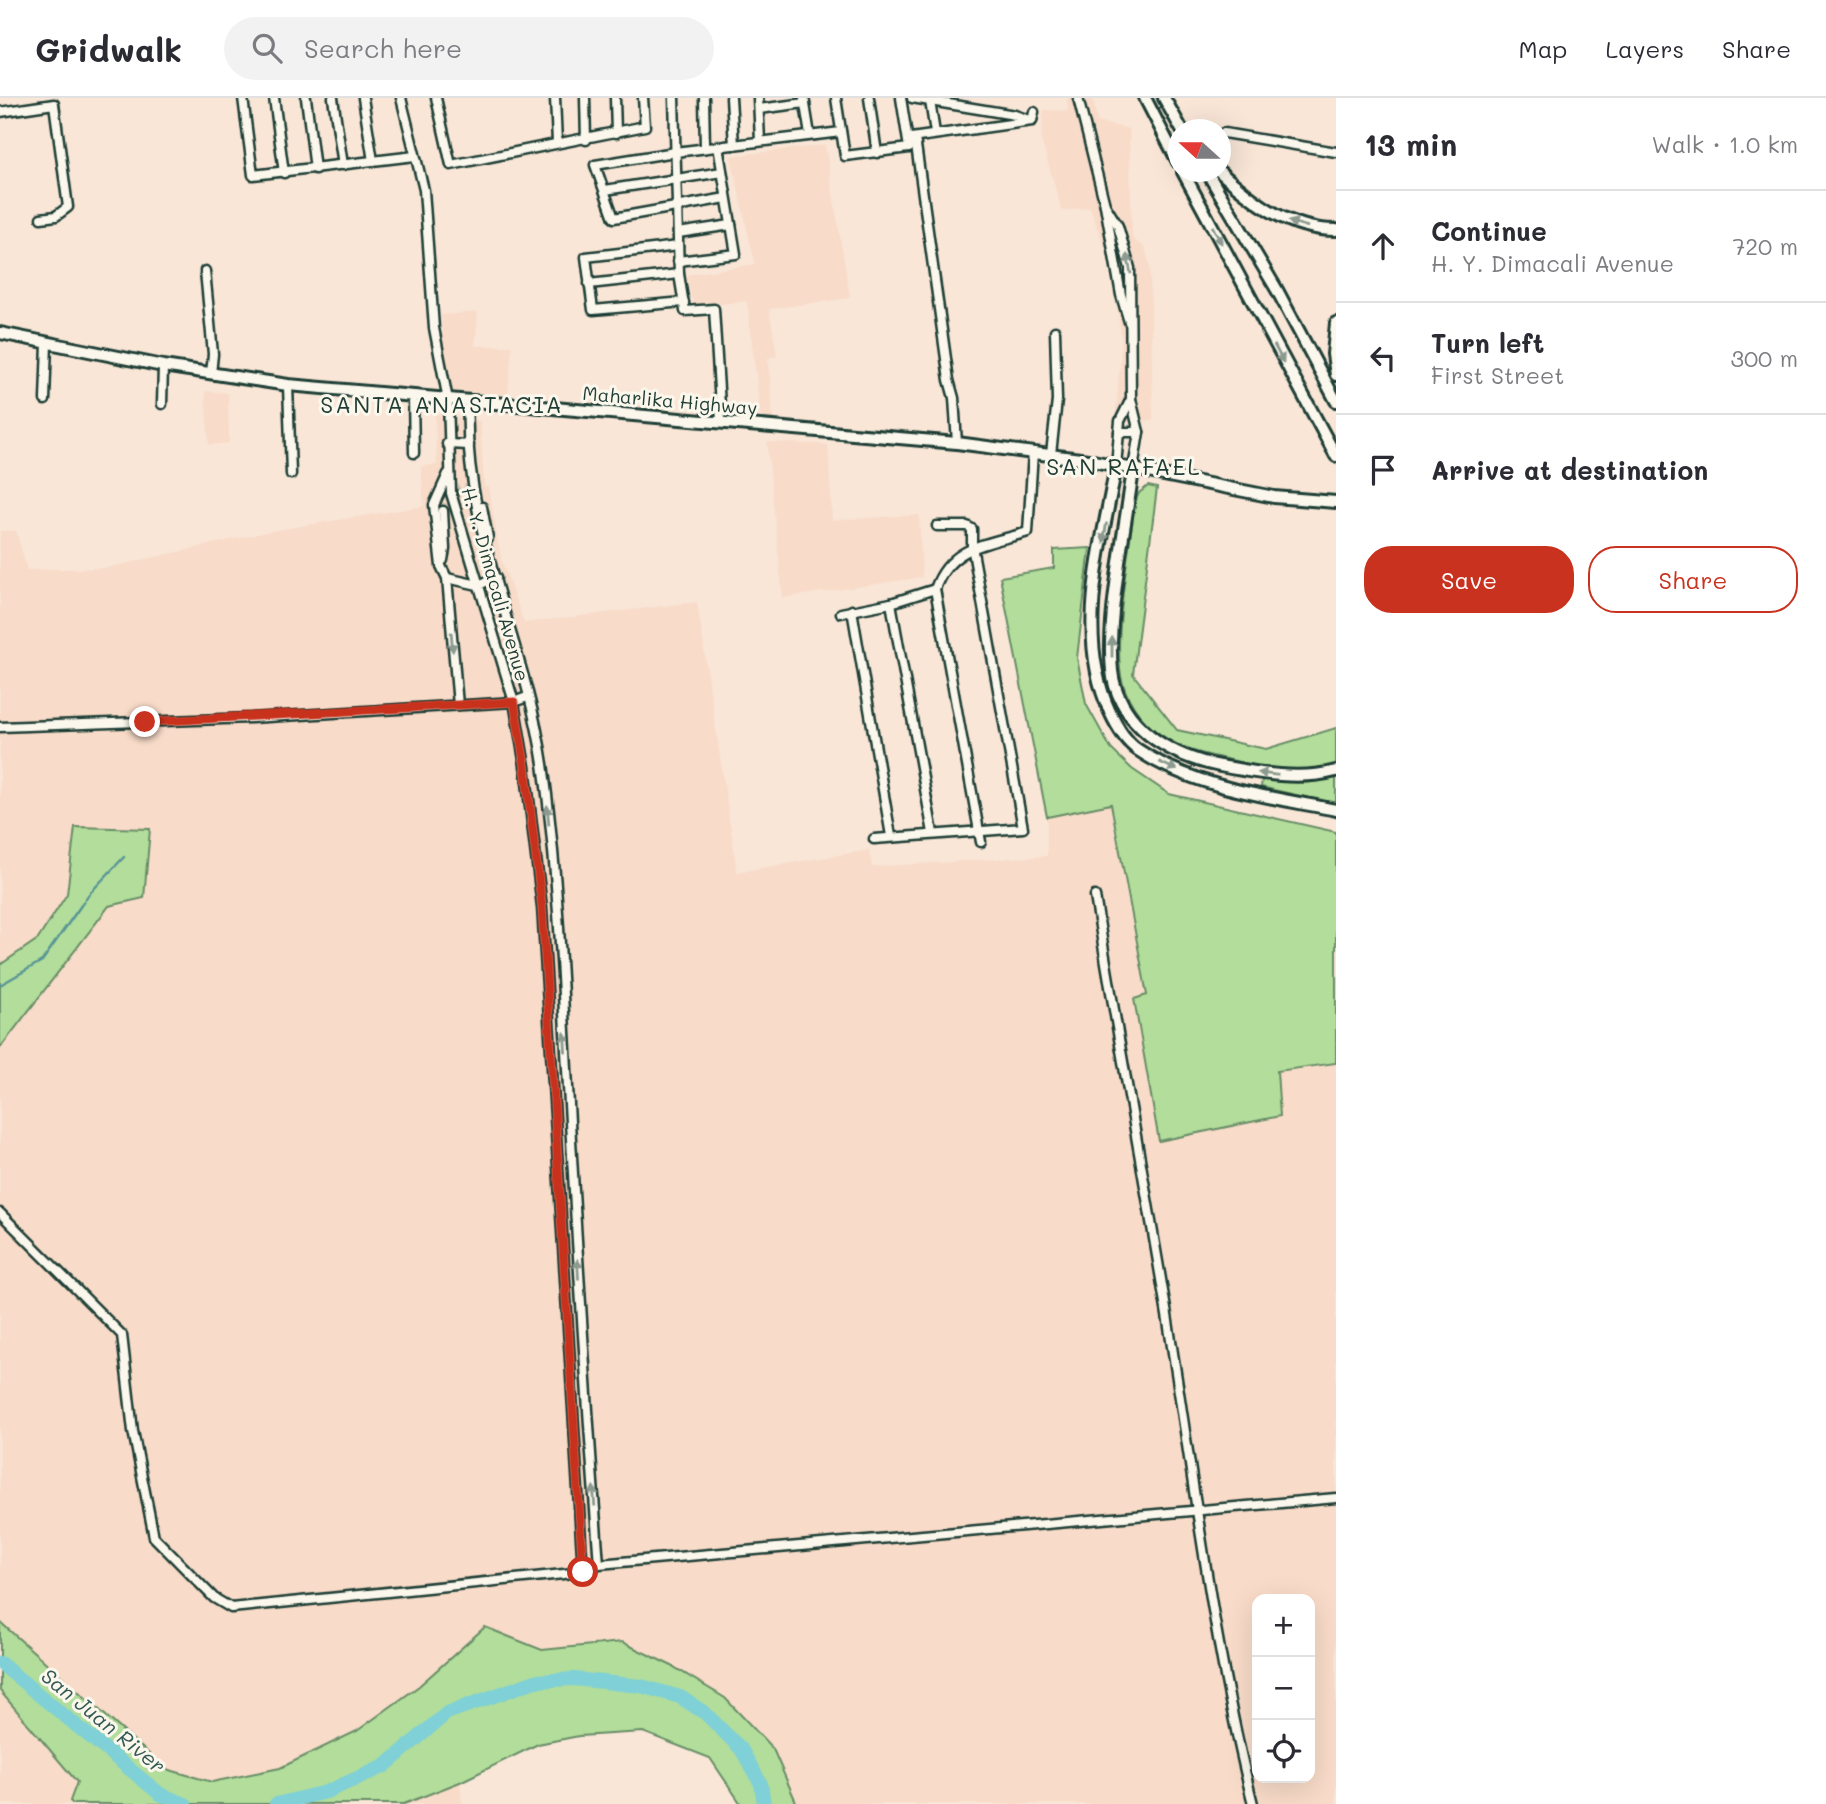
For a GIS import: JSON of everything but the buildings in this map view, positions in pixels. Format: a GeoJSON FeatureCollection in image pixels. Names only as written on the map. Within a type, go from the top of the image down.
{"type":"FeatureCollection","features":[{"type":"Feature","properties":{"kind":"highway"},"geometry":{"type":"LineString","coordinates":[[1145,98],[1168,142]]}},
{"type":"Feature","properties":{"kind":"highway"},"geometry":{"type":"LineString","coordinates":[[1164,98],[1176,119]]}},
{"type":"Feature","properties":{"kind":"highway"},"geometry":{"type":"LineString","coordinates":[[1231,181],[1263,208],[1283,219],[1301,226],[1336,230]]}},
{"type":"Feature","properties":{"kind":"highway"},"geometry":{"type":"LineString","coordinates":[[1188,182],[1336,456]]}},
{"type":"Feature","properties":{"kind":"highway"},"geometry":{"type":"LineString","coordinates":[[1213,182],[1271,279],[1336,401]]}},
{"type":"Feature","properties":{"kind":"highway"},"geometry":{"type":"LineString","coordinates":[[1336,323],[1333,354],[1336,375]]}},
{"type":"Feature","properties":{"kind":"highway","name":"Maharlika Highway"},"geometry":{"type":"LineString","coordinates":[[0,333],[163,366],[288,385],[957,443],[1051,454],[1274,497],[1336,502]]}},
{"type":"Feature","properties":{"kind":"highway"},"geometry":{"type":"LineString","coordinates":[[1116,466],[1094,601],[1092,650],[1099,688],[1116,724],[1135,748],[1191,777],[1336,810]]}},
{"type":"Feature","properties":{"kind":"highway"},"geometry":{"type":"LineString","coordinates":[[1133,469],[1111,649],[1114,685],[1127,710],[1147,734],[1170,751],[1205,763],[1282,775],[1321,775],[1336,771]]}},
{"type":"Feature","properties":{"kind":"street"},"geometry":{"type":"LineString","coordinates":[[243,98],[253,175],[415,156]]}},
{"type":"Feature","properties":{"kind":"street"},"geometry":{"type":"LineString","coordinates":[[274,98],[285,173]]}},
{"type":"Feature","properties":{"kind":"street"},"geometry":{"type":"LineString","coordinates":[[306,98],[314,169]]}},
{"type":"Feature","properties":{"kind":"street"},"geometry":{"type":"LineString","coordinates":[[333,98],[342,165]]}},
{"type":"Feature","properties":{"kind":"street"},"geometry":{"type":"LineString","coordinates":[[363,98],[373,161]]}},
{"type":"Feature","properties":{"kind":"street","name":"H. Y. Dimacali Avenue"},"geometry":{"type":"LineString","coordinates":[[401,98],[424,190],[434,328],[448,400],[447,444],[451,493],[514,702],[525,766],[542,907],[583,1572]]}},
{"type":"Feature","properties":{"kind":"street"},"geometry":{"type":"LineString","coordinates":[[436,98],[451,166],[645,126],[643,98]]}},
{"type":"Feature","properties":{"kind":"street"},"geometry":{"type":"LineString","coordinates":[[555,98],[557,143]]}},
{"type":"Feature","properties":{"kind":"street"},"geometry":{"type":"LineString","coordinates":[[584,98],[586,140]]}},
{"type":"Feature","properties":{"kind":"street"},"geometry":{"type":"LineString","coordinates":[[615,98],[616,133]]}},
{"type":"Feature","properties":{"kind":"street"},"geometry":{"type":"LineString","coordinates":[[674,98],[679,274],[685,311],[714,309],[721,422]]}},
{"type":"Feature","properties":{"kind":"street"},"geometry":{"type":"LineString","coordinates":[[704,98],[705,148]]}},
{"type":"Feature","properties":{"kind":"street"},"geometry":{"type":"LineString","coordinates":[[732,98],[734,145]]}},
{"type":"Feature","properties":{"kind":"street"},"geometry":{"type":"LineString","coordinates":[[758,98],[760,141]]}},
{"type":"Feature","properties":{"kind":"street"},"geometry":{"type":"LineString","coordinates":[[836,98],[845,156],[909,148],[911,138]]}},
{"type":"Feature","properties":{"kind":"street"},"geometry":{"type":"LineString","coordinates":[[869,98],[877,152]]}},
{"type":"Feature","properties":{"kind":"street"},"geometry":{"type":"LineString","coordinates":[[901,98],[911,138],[954,398],[957,443]]}},
{"type":"Feature","properties":{"kind":"street"},"geometry":{"type":"LineString","coordinates":[[912,98],[1015,115],[1032,121]]}},
{"type":"Feature","properties":{"kind":"street"},"geometry":{"type":"LineString","coordinates":[[1078,98],[1105,205],[1121,295],[1131,328]]}},
{"type":"Feature","properties":{"kind":"street"},"geometry":{"type":"LineString","coordinates":[[759,108],[804,101],[810,135]]}},
{"type":"Feature","properties":{"kind":"street"},"geometry":{"type":"LineString","coordinates":[[930,101],[935,133]]}},
{"type":"Feature","properties":{"kind":"street"},"geometry":{"type":"LineString","coordinates":[[0,113],[54,104],[68,207],[56,216],[41,218]]}},
{"type":"Feature","properties":{"kind":"street"},"geometry":{"type":"LineString","coordinates":[[984,110],[988,128]]}},
{"type":"Feature","properties":{"kind":"street"},"geometry":{"type":"LineString","coordinates":[[1032,121],[1034,112]]}},
{"type":"Feature","properties":{"kind":"street"},"geometry":{"type":"LineString","coordinates":[[911,138],[1032,121]]}},
{"type":"Feature","properties":{"kind":"street"},"geometry":{"type":"LineString","coordinates":[[726,198],[614,218],[595,165],[718,146],[841,132]]}},
{"type":"Feature","properties":{"kind":"street"},"geometry":{"type":"LineString","coordinates":[[1231,134],[1336,152]]}},
{"type":"Feature","properties":{"kind":"street"},"geometry":{"type":"LineString","coordinates":[[678,261],[736,254],[718,146]]}},
{"type":"Feature","properties":{"kind":"street"},"geometry":{"type":"LineString","coordinates":[[605,190],[722,172]]}},
{"type":"Feature","properties":{"kind":"street"},"geometry":{"type":"LineString","coordinates":[[1105,205],[1118,226],[1130,268],[1131,399],[1139,432],[1133,469]]}},
{"type":"Feature","properties":{"kind":"street"},"geometry":{"type":"LineString","coordinates":[[678,233],[731,225]]}},
{"type":"Feature","properties":{"kind":"street"},"geometry":{"type":"LineString","coordinates":[[678,246],[586,257],[593,310],[684,302]]}},
{"type":"Feature","properties":{"kind":"street"},"geometry":{"type":"LineString","coordinates":[[205,271],[213,354],[211,374]]}},
{"type":"Feature","properties":{"kind":"street"},"geometry":{"type":"LineString","coordinates":[[589,284],[679,274]]}},
{"type":"Feature","properties":{"kind":"street"},"geometry":{"type":"LineString","coordinates":[[1051,454],[1057,400],[1055,331]]}},
{"type":"Feature","properties":{"kind":"street"},"geometry":{"type":"LineString","coordinates":[[45,400],[47,343]]}},
{"type":"Feature","properties":{"kind":"street"},"geometry":{"type":"LineString","coordinates":[[162,404],[163,366]]}},
{"type":"Feature","properties":{"kind":"street"},"geometry":{"type":"LineString","coordinates":[[288,385],[290,474]]}},
{"type":"Feature","properties":{"kind":"street"},"geometry":{"type":"LineString","coordinates":[[412,397],[414,453]]}},
{"type":"Feature","properties":{"kind":"street"},"geometry":{"type":"LineString","coordinates":[[1116,466],[1119,432],[1131,399]]}},
{"type":"Feature","properties":{"kind":"street","name":"H. Y. Dimacali Avenue"},"geometry":{"type":"LineString","coordinates":[[468,402],[475,510],[496,578],[543,762],[557,906],[583,1358],[599,1564]]}},
{"type":"Feature","properties":{"kind":"street"},"geometry":{"type":"LineString","coordinates":[[1119,432],[1139,432]]}},
{"type":"Feature","properties":{"kind":"street"},"geometry":{"type":"LineString","coordinates":[[447,444],[469,445]]}},
{"type":"Feature","properties":{"kind":"street"},"geometry":{"type":"LineString","coordinates":[[981,842],[935,589],[940,577],[972,546],[1028,532],[1033,453]]}},
{"type":"Feature","properties":{"kind":"street"},"geometry":{"type":"LineString","coordinates":[[449,472],[434,505],[441,566],[447,578],[457,705]]}},
{"type":"Feature","properties":{"kind":"street"},"geometry":{"type":"LineString","coordinates":[[482,507],[489,558]]}},
{"type":"Feature","properties":{"kind":"street"},"geometry":{"type":"LineString","coordinates":[[441,566],[445,549],[443,511]]}},
{"type":"Feature","properties":{"kind":"street"},"geometry":{"type":"LineString","coordinates":[[874,839],[1023,828],[972,546],[972,530],[967,526],[937,526]]}},
{"type":"Feature","properties":{"kind":"street"},"geometry":{"type":"LineString","coordinates":[[447,578],[478,585],[496,578]]}},
{"type":"Feature","properties":{"kind":"street"},"geometry":{"type":"LineString","coordinates":[[841,613],[891,603],[935,589]]}},
{"type":"Feature","properties":{"kind":"street"},"geometry":{"type":"LineString","coordinates":[[891,603],[933,834]]}},
{"type":"Feature","properties":{"kind":"street"},"geometry":{"type":"LineString","coordinates":[[852,610],[891,836]]}},
{"type":"Feature","properties":{"kind":"street"},"geometry":{"type":"LineString","coordinates":[[0,727],[251,718],[514,702],[527,697]]}},
{"type":"Feature","properties":{"kind":"street"},"geometry":{"type":"LineString","coordinates":[[1095,896],[1166,1310],[1196,1511],[1241,1756],[1253,1804]]}},
{"type":"Feature","properties":{"kind":"street"},"geometry":{"type":"LineString","coordinates":[[542,907],[557,906]]}},
{"type":"Feature","properties":{"kind":"street"},"geometry":{"type":"LineString","coordinates":[[0,1213],[122,1335],[133,1431],[154,1537],[223,1605],[240,1607],[583,1572],[599,1564],[1336,1497]]}},
{"type":"Feature","properties":{"kind":"shaded area"},"geometry":{"type":"Polygon","coordinates":[[[1067,98],[1093,98],[1097,122],[1129,129],[1132,238],[1145,248],[1150,267],[1153,420],[1115,423],[1122,340],[1110,262],[1090,207],[1062,211],[1041,139],[1044,110],[1068,111],[1067,98]]]}},
{"type":"Feature","properties":{"kind":"shaded area"},"geometry":{"type":"Polygon","coordinates":[[[825,145],[850,298],[769,309],[777,356],[768,358],[773,419],[761,418],[747,301],[694,307],[686,275],[755,264],[731,156],[825,145]]]}},
{"type":"Feature","properties":{"kind":"shaded area"},"geometry":{"type":"Polygon","coordinates":[[[478,312],[475,346],[512,346],[508,394],[454,392],[446,367],[441,315],[478,312]]]}},
{"type":"Feature","properties":{"kind":"shaded area"},"geometry":{"type":"Polygon","coordinates":[[[205,391],[228,393],[229,443],[209,445],[205,391]]]}},
{"type":"Feature","properties":{"kind":"shaded area"},"geometry":{"type":"Polygon","coordinates":[[[435,414],[480,421],[484,487],[488,487],[501,559],[524,623],[697,602],[737,872],[869,850],[872,867],[1047,856],[1047,817],[1111,804],[1147,995],[1134,998],[1280,1116],[1277,1071],[1336,1063],[1336,1804],[797,1804],[773,1748],[622,1642],[542,1650],[485,1627],[419,1686],[357,1731],[280,1768],[212,1782],[166,1769],[0,1622],[0,1048],[109,906],[75,827],[67,894],[38,939],[0,965],[0,531],[16,531],[27,570],[107,568],[271,531],[424,506],[421,466],[437,465],[435,414]]]}},
{"type":"Feature","properties":{"kind":"shaded area"},"geometry":{"type":"Polygon","coordinates":[[[767,442],[828,445],[832,520],[919,515],[922,577],[783,598],[767,442]]]}},
{"type":"Feature","properties":{"kind":"shaded area"},"geometry":{"type":"Polygon","coordinates":[[[0,1691],[78,1783],[71,1801],[73,1804],[0,1804],[0,1691]]]}},
{"type":"Feature","properties":{"kind":"shaded area"},"geometry":{"type":"Polygon","coordinates":[[[460,1782],[462,1804],[404,1804],[460,1782]]]}},
{"type":"Feature","properties":{"kind":"green space"},"geometry":{"type":"Polygon","coordinates":[[[1148,486],[1157,488],[1133,674],[1177,730],[1266,749],[1336,728],[1336,767],[1310,772],[1284,771],[1197,752],[1158,733],[1134,708],[1123,684],[1120,667],[1120,621],[1135,502],[1139,493],[1148,486]]]}},
{"type":"Feature","properties":{"kind":"green space"},"geometry":{"type":"Polygon","coordinates":[[[1090,548],[1077,658],[1086,704],[1111,749],[1132,769],[1169,794],[1336,832],[1336,1063],[1277,1071],[1280,1116],[1159,1141],[1134,999],[1147,995],[1111,804],[1047,817],[1000,577],[1054,568],[1054,550],[1090,548]]]}},
{"type":"Feature","properties":{"kind":"green space"},"geometry":{"type":"Polygon","coordinates":[[[1336,775],[1336,804],[1261,787],[1262,779],[1302,780],[1336,775]]]}},
{"type":"Feature","properties":{"kind":"green space"},"geometry":{"type":"Polygon","coordinates":[[[75,827],[150,829],[144,898],[109,906],[0,1048],[0,965],[38,939],[67,894],[75,827]]]}},
{"type":"Feature","properties":{"kind":"green space"},"geometry":{"type":"Polygon","coordinates":[[[0,1622],[166,1769],[212,1782],[280,1768],[357,1731],[419,1686],[485,1627],[542,1650],[622,1642],[672,1666],[725,1698],[773,1749],[797,1804],[741,1804],[710,1758],[643,1732],[579,1736],[538,1744],[460,1782],[404,1804],[73,1804],[70,1801],[77,1782],[0,1691],[0,1622]]]}},
{"type":"Feature","properties":{"kind":"waterway"},"geometry":{"type":"LineString","coordinates":[[0,985],[42,961],[89,894],[124,857]]}},
{"type":"Feature","properties":{"kind":"waterway","name":"San Juan River"},"geometry":{"type":"LineString","coordinates":[[0,1663],[160,1794],[185,1804]]}},
{"type":"Feature","properties":{"kind":"waterway","name":"San Juan River"},"geometry":{"type":"LineString","coordinates":[[276,1804],[326,1792],[385,1766],[447,1713],[535,1681],[574,1679],[641,1686],[680,1697],[705,1713],[741,1749],[761,1784],[764,1804]]}},
{"type":"Feature","properties":{"kind":"tunnel"},"geometry":{"type":"LineString","coordinates":[[443,511],[446,495],[460,487],[476,492],[482,507]]}},
{"type":"Feature","properties":{"kind":"district","name":"SANTA ANASTACIA"},"geometry":{"type":"Point","coordinates":[442,404]}},
{"type":"Feature","properties":{"kind":"district","name":"SAN RAFAEL"},"geometry":{"type":"Point","coordinates":[1124,466]}},
{"type":"Feature","properties":{"kind":"route"},"geometry":{"type":"LineString","coordinates":[[145,722],[514,702],[525,766],[542,907],[583,1572]]}}]}
